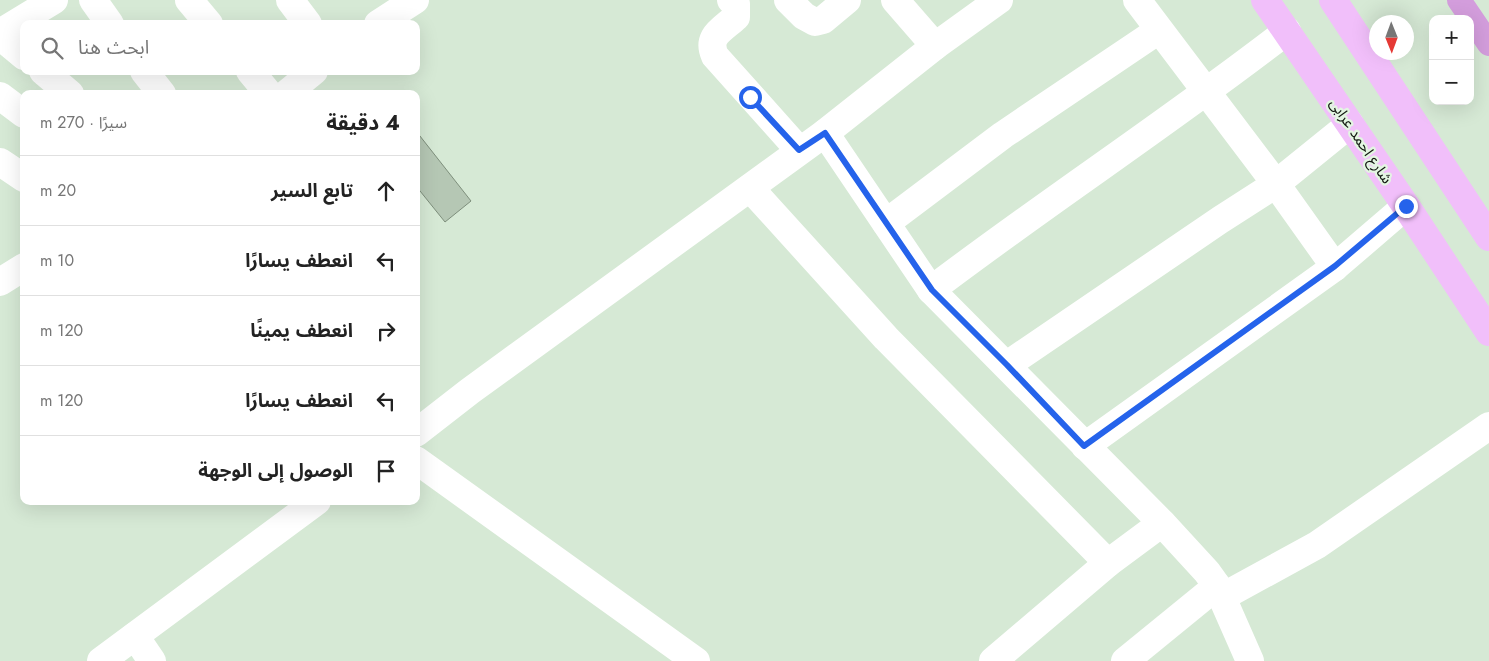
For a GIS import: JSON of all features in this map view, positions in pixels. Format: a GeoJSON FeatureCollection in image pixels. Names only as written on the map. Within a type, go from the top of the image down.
{"type":"FeatureCollection","features":[{"type":"Feature","properties":{"kind":"main road","name":"شارع احمد عرابى"},"geometry":{"type":"LineString","coordinates":[[1265,0],[1406,206],[1489,332]]}},
{"type":"Feature","properties":{"kind":"main road"},"geometry":{"type":"LineString","coordinates":[[1333,0],[1489,238]]}},
{"type":"Feature","properties":{"kind":"street"},"geometry":{"type":"LineString","coordinates":[[23,20],[54,0]]}},
{"type":"Feature","properties":{"kind":"street"},"geometry":{"type":"LineString","coordinates":[[94,0],[107,20]]}},
{"type":"Feature","properties":{"kind":"street"},"geometry":{"type":"LineString","coordinates":[[189,0],[206,20]]}},
{"type":"Feature","properties":{"kind":"street"},"geometry":{"type":"LineString","coordinates":[[290,0],[305,20]]}},
{"type":"Feature","properties":{"kind":"street"},"geometry":{"type":"LineString","coordinates":[[384,20],[415,0]]}},
{"type":"Feature","properties":{"kind":"street"},"geometry":{"type":"LineString","coordinates":[[731,0],[736,4],[736,17],[712,39],[711,45],[715,56],[799,150]]}},
{"type":"Feature","properties":{"kind":"street"},"geometry":{"type":"LineString","coordinates":[[788,0],[804,16],[815,22],[823,20],[847,0]]}},
{"type":"Feature","properties":{"kind":"street"},"geometry":{"type":"LineString","coordinates":[[895,0],[936,46]]}},
{"type":"Feature","properties":{"kind":"street"},"geometry":{"type":"LineString","coordinates":[[420,431],[470,391],[750,188],[799,150],[825,133],[936,46],[999,0]]}},
{"type":"Feature","properties":{"kind":"street"},"geometry":{"type":"LineString","coordinates":[[1137,0],[1276,184],[1335,266]]}},
{"type":"Feature","properties":{"kind":"street"},"geometry":{"type":"LineString","coordinates":[[20,22],[0,35],[20,52]]}},
{"type":"Feature","properties":{"kind":"street"},"geometry":{"type":"LineString","coordinates":[[886,224],[1003,135],[1159,30]]}},
{"type":"Feature","properties":{"kind":"street"},"geometry":{"type":"LineString","coordinates":[[932,290],[997,240],[1146,137],[1206,90],[1287,31]]}},
{"type":"Feature","properties":{"kind":"street"},"geometry":{"type":"LineString","coordinates":[[48,75],[65,90]]}},
{"type":"Feature","properties":{"kind":"street"},"geometry":{"type":"LineString","coordinates":[[147,75],[159,90]]}},
{"type":"Feature","properties":{"kind":"street"},"geometry":{"type":"LineString","coordinates":[[253,75],[266,90]]}},
{"type":"Feature","properties":{"kind":"street"},"geometry":{"type":"LineString","coordinates":[[291,90],[309,75]]}},
{"type":"Feature","properties":{"kind":"street"},"geometry":{"type":"LineString","coordinates":[[0,96],[20,111]]}},
{"type":"Feature","properties":{"kind":"street"},"geometry":{"type":"LineString","coordinates":[[1007,365],[1276,184],[1350,124]]}},
{"type":"Feature","properties":{"kind":"street"},"geometry":{"type":"LineString","coordinates":[[825,133],[932,290],[1162,523],[1219,592],[1250,661]]}},
{"type":"Feature","properties":{"kind":"street"},"geometry":{"type":"LineString","coordinates":[[0,162],[20,175]]}},
{"type":"Feature","properties":{"kind":"street"},"geometry":{"type":"LineString","coordinates":[[750,188],[886,338],[1108,563]]}},
{"type":"Feature","properties":{"kind":"street"},"geometry":{"type":"LineString","coordinates":[[1084,446],[1335,266],[1406,206]]}},
{"type":"Feature","properties":{"kind":"street"},"geometry":{"type":"LineString","coordinates":[[0,282],[20,270]]}},
{"type":"Feature","properties":{"kind":"street"},"geometry":{"type":"LineString","coordinates":[[1125,661],[1219,592],[1317,545],[1489,426]]}},
{"type":"Feature","properties":{"kind":"street"},"geometry":{"type":"LineString","coordinates":[[420,463],[696,661]]}},
{"type":"Feature","properties":{"kind":"street"},"geometry":{"type":"LineString","coordinates":[[101,661],[312,505]]}},
{"type":"Feature","properties":{"kind":"street"},"geometry":{"type":"LineString","coordinates":[[993,661],[1108,563],[1162,523]]}},
{"type":"Feature","properties":{"kind":"street"},"geometry":{"type":"LineString","coordinates":[[135,636],[152,661]]}},
{"type":"Feature","properties":{"kind":"building"},"geometry":{"type":"Polygon","coordinates":[[[420,136],[471,201],[445,222],[420,191],[420,136]]]}},
{"type":"Feature","properties":{"kind":"waterway"},"geometry":{"type":"LineString","coordinates":[[1459,0],[1489,44]]}},
{"type":"Feature","properties":{"kind":"route"},"geometry":{"type":"LineString","coordinates":[[750,97],[799,150],[825,133],[932,290],[1084,446],[1335,266],[1406,206]]}}]}
